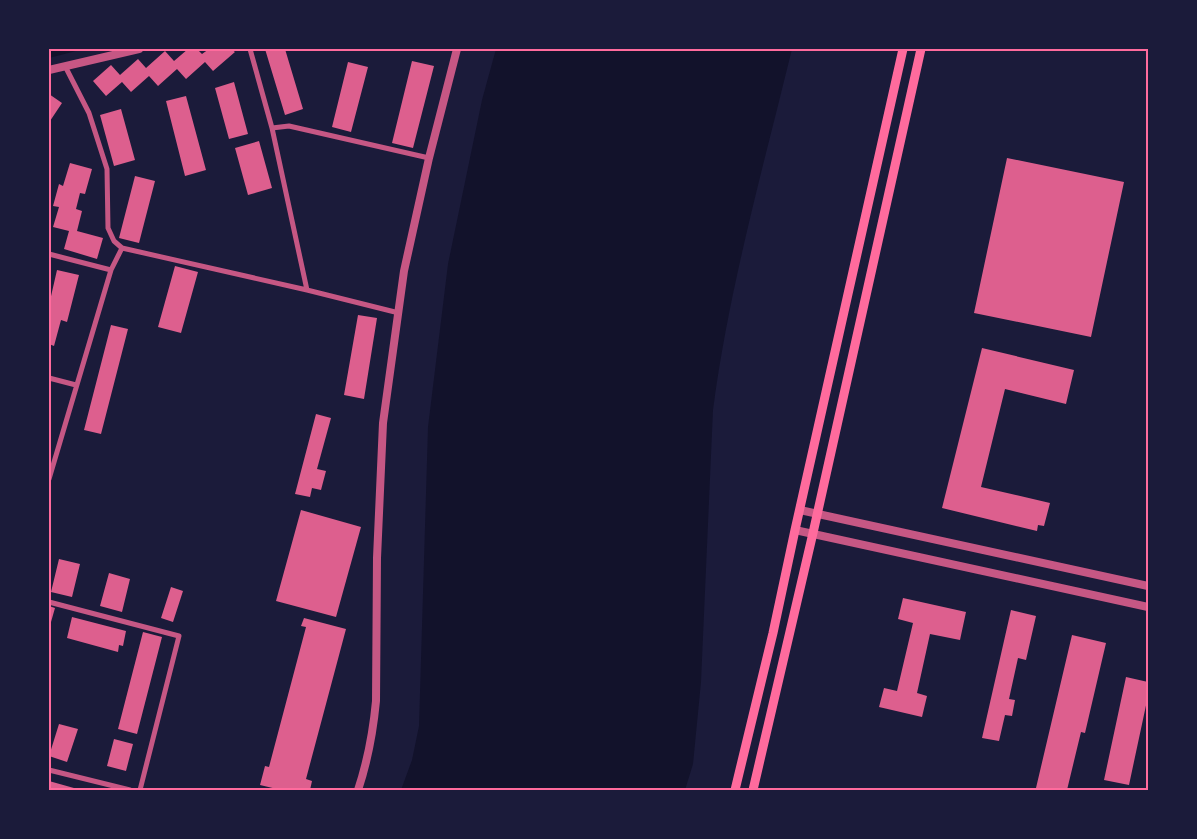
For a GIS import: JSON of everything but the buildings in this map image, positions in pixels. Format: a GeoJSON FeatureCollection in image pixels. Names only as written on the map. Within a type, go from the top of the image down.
{"type":"FeatureCollection","features":[{"type":"Feature","properties":{"kind":"main road"},"geometry":{"type":"LineString","coordinates":[[735,790],[769,653],[904,49]]}},
{"type":"Feature","properties":{"kind":"main road"},"geometry":{"type":"LineString","coordinates":[[753,790],[813,533],[921,49]]}},
{"type":"Feature","properties":{"kind":"street"},"geometry":{"type":"LineString","coordinates":[[49,70],[139,49]]}},
{"type":"Feature","properties":{"kind":"street"},"geometry":{"type":"LineString","coordinates":[[250,49],[272,128],[307,290]]}},
{"type":"Feature","properties":{"kind":"street"},"geometry":{"type":"LineString","coordinates":[[358,790],[373,735],[376,701],[379,490],[384,423],[404,271],[429,158],[457,49]]}},
{"type":"Feature","properties":{"kind":"street"},"geometry":{"type":"LineString","coordinates":[[65,66],[89,113],[107,170],[108,228],[114,241],[122,248],[399,313]]}},
{"type":"Feature","properties":{"kind":"street"},"geometry":{"type":"LineString","coordinates":[[272,128],[289,126],[429,158]]}},
{"type":"Feature","properties":{"kind":"street"},"geometry":{"type":"LineString","coordinates":[[49,479],[111,270],[122,248]]}},
{"type":"Feature","properties":{"kind":"street"},"geometry":{"type":"LineString","coordinates":[[49,254],[111,270]]}},
{"type":"Feature","properties":{"kind":"street"},"geometry":{"type":"LineString","coordinates":[[49,378],[76,385]]}},
{"type":"Feature","properties":{"kind":"street"},"geometry":{"type":"LineString","coordinates":[[800,510],[1148,586]]}},
{"type":"Feature","properties":{"kind":"street"},"geometry":{"type":"LineString","coordinates":[[795,530],[1148,607]]}},
{"type":"Feature","properties":{"kind":"street"},"geometry":{"type":"LineString","coordinates":[[49,602],[179,636],[140,790]]}},
{"type":"Feature","properties":{"kind":"street"},"geometry":{"type":"LineString","coordinates":[[49,770],[115,788],[130,790]]}},
{"type":"Feature","properties":{"kind":"shaded area"},"geometry":{"type":"Polygon","coordinates":[[[49,49],[84,49],[49,58],[49,49]]]}},
{"type":"Feature","properties":{"kind":"shaded area"},"geometry":{"type":"Polygon","coordinates":[[[496,49],[792,49],[737,274],[713,410],[701,682],[693,764],[685,790],[401,790],[412,760],[419,726],[428,427],[448,264],[482,100],[496,49]]]}}]}
